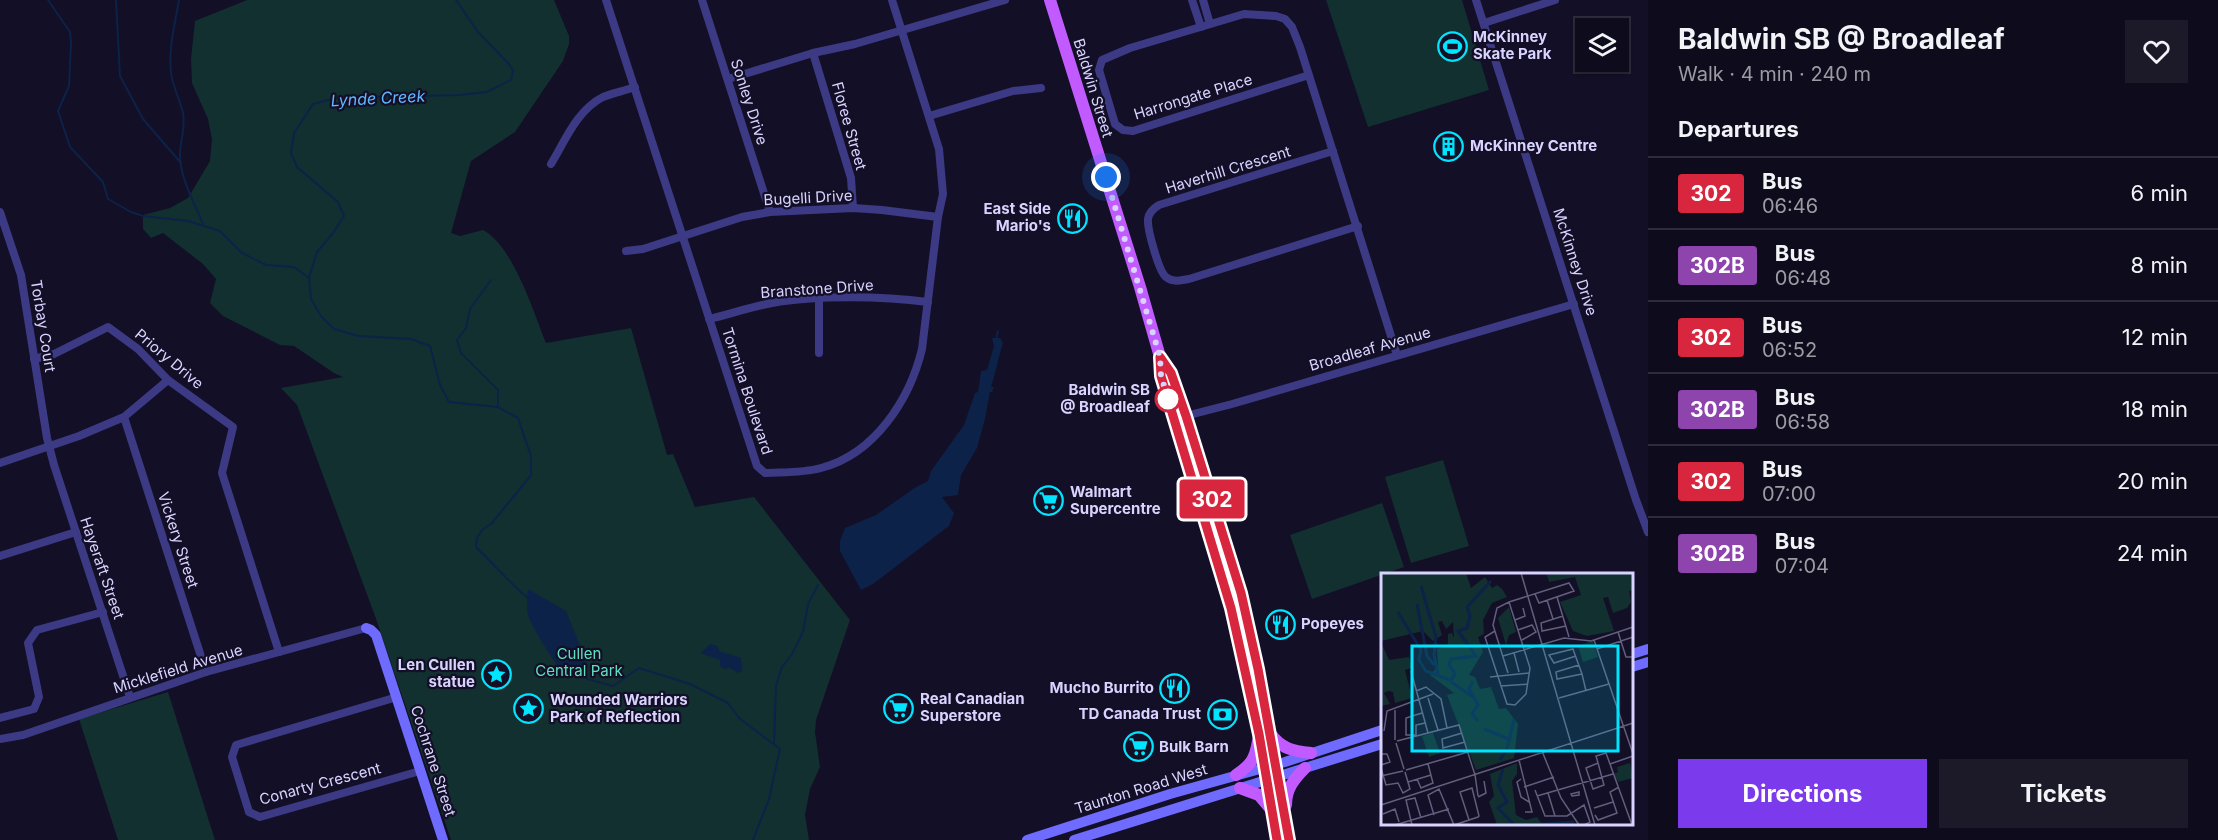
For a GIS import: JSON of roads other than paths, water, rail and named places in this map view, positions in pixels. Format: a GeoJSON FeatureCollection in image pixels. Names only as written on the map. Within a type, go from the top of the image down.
{"type":"FeatureCollection","features":[{"type":"Feature","properties":{"kind":"main road","name":"Baldwin Street"},"geometry":{"type":"LineString","coordinates":[[1050,0],[1140,288],[1160,357],[1161,376],[1180,417],[1264,733],[1284,838]]}},
{"type":"Feature","properties":{"kind":"main road","name":"Cochrane Street"},"geometry":{"type":"LineString","coordinates":[[366,628],[376,635],[443,840]]}},
{"type":"Feature","properties":{"kind":"main road"},"geometry":{"type":"LineString","coordinates":[[1633,654],[1648,650]]}},
{"type":"Feature","properties":{"kind":"main road"},"geometry":{"type":"LineString","coordinates":[[1633,667],[1648,662]]}},
{"type":"Feature","properties":{"kind":"main road"},"geometry":{"type":"LineString","coordinates":[[1271,772],[1311,753],[1381,731]]}},
{"type":"Feature","properties":{"kind":"main road"},"geometry":{"type":"LineString","coordinates":[[1236,775],[1249,766],[1264,733],[1282,747],[1311,753]]}},
{"type":"Feature","properties":{"kind":"main road"},"geometry":{"type":"LineString","coordinates":[[1271,772],[1305,768],[1381,745]]}},
{"type":"Feature","properties":{"kind":"main road"},"geometry":{"type":"LineString","coordinates":[[1284,838],[1287,792],[1291,783],[1305,768]]}},
{"type":"Feature","properties":{"kind":"main road"},"geometry":{"type":"LineString","coordinates":[[1271,772],[1272,810]]}},
{"type":"Feature","properties":{"kind":"main road","name":"Taunton Road West"},"geometry":{"type":"LineString","coordinates":[[1027,840],[1042,838],[1170,794],[1236,775],[1271,772]]}},
{"type":"Feature","properties":{"kind":"main road","name":"Taunton Road West"},"geometry":{"type":"LineString","coordinates":[[1074,840],[1240,788],[1271,772]]}},
{"type":"Feature","properties":{"kind":"main road"},"geometry":{"type":"LineString","coordinates":[[1240,788],[1259,795],[1272,810],[1284,838]]}},
{"type":"Feature","properties":{"kind":"street","name":"Tormina Boulevard"},"geometry":{"type":"LineString","coordinates":[[606,0],[757,466],[765,473],[823,468],[859,448],[882,427],[900,405],[917,369],[922,349],[938,217],[943,194],[943,172],[939,149],[892,0]]}},
{"type":"Feature","properties":{"kind":"street","name":"Sonley Drive"},"geometry":{"type":"LineString","coordinates":[[702,0],[770,212]]}},
{"type":"Feature","properties":{"kind":"street"},"geometry":{"type":"LineString","coordinates":[[728,80],[813,52],[855,45],[1005,0]]}},
{"type":"Feature","properties":{"kind":"street"},"geometry":{"type":"LineString","coordinates":[[1192,0],[1201,27]]}},
{"type":"Feature","properties":{"kind":"street"},"geometry":{"type":"LineString","coordinates":[[1203,0],[1210,24]]}},
{"type":"Feature","properties":{"kind":"street","name":"McKinney Drive"},"geometry":{"type":"LineString","coordinates":[[1476,0],[1648,532]]}},
{"type":"Feature","properties":{"kind":"street"},"geometry":{"type":"LineString","coordinates":[[1484,23],[1555,0]]}},
{"type":"Feature","properties":{"kind":"street","name":"Harrongate Place"},"geometry":{"type":"LineString","coordinates":[[1309,75],[1133,131],[1122,130],[1115,124],[1099,70],[1102,60],[1130,48],[1244,14],[1286,19],[1292,27],[1309,75],[1358,226],[1396,355]]}},
{"type":"Feature","properties":{"kind":"street","name":"Floree Street"},"geometry":{"type":"LineString","coordinates":[[813,52],[851,178],[853,208]]}},
{"type":"Feature","properties":{"kind":"street"},"geometry":{"type":"LineString","coordinates":[[551,164],[574,125],[586,110],[603,97],[634,87]]}},
{"type":"Feature","properties":{"kind":"street"},"geometry":{"type":"LineString","coordinates":[[929,116],[1013,91],[1041,88]]}},
{"type":"Feature","properties":{"kind":"street","name":"Haverhill Crescent"},"geometry":{"type":"LineString","coordinates":[[1333,151],[1159,205],[1152,210],[1148,220],[1159,267],[1166,277],[1176,281],[1189,279],[1358,226]]}},
{"type":"Feature","properties":{"kind":"street","name":"Bugelli Drive"},"geometry":{"type":"LineString","coordinates":[[626,251],[643,249],[741,217],[770,212],[853,208],[938,217]]}},
{"type":"Feature","properties":{"kind":"street","name":"Torbay Court"},"geometry":{"type":"LineString","coordinates":[[0,212],[21,275],[49,446]]}},
{"type":"Feature","properties":{"kind":"street","name":"Branstone Drive"},"geometry":{"type":"LineString","coordinates":[[709,320],[773,303],[819,299],[903,298],[928,302]]}},
{"type":"Feature","properties":{"kind":"street"},"geometry":{"type":"LineString","coordinates":[[819,299],[819,353]]}},
{"type":"Feature","properties":{"kind":"street","name":"Broadleaf Avenue"},"geometry":{"type":"LineString","coordinates":[[1180,417],[1232,404],[1574,304]]}},
{"type":"Feature","properties":{"kind":"street","name":"Priory Drive"},"geometry":{"type":"LineString","coordinates":[[34,359],[54,354],[108,327],[138,349],[168,380],[233,427],[222,473],[279,652]]}},
{"type":"Feature","properties":{"kind":"street"},"geometry":{"type":"LineString","coordinates":[[0,463],[124,417],[168,380]]}},
{"type":"Feature","properties":{"kind":"street","name":"Vickery Street"},"geometry":{"type":"LineString","coordinates":[[124,417],[207,672]]}},
{"type":"Feature","properties":{"kind":"street","name":"Hayeraft Street"},"geometry":{"type":"LineString","coordinates":[[49,446],[130,697]]}},
{"type":"Feature","properties":{"kind":"street"},"geometry":{"type":"LineString","coordinates":[[0,556],[76,532]]}},
{"type":"Feature","properties":{"kind":"street"},"geometry":{"type":"LineString","coordinates":[[0,718],[34,709],[39,697],[28,643],[32,635],[37,630],[103,612]]}},
{"type":"Feature","properties":{"kind":"street","name":"Micklefield Avenue"},"geometry":{"type":"LineString","coordinates":[[0,739],[22,735],[207,672],[366,628]]}},
{"type":"Feature","properties":{"kind":"street","name":"Conarty Crescent"},"geometry":{"type":"LineString","coordinates":[[397,697],[236,745],[232,757],[249,812],[260,817],[420,771]]}},
{"type":"Feature","properties":{"kind":"water"},"geometry":{"type":"Polygon","coordinates":[[[992,338],[1000,338],[1003,343],[991,387],[994,387],[990,392],[977,448],[961,475],[958,495],[942,497],[954,513],[949,526],[873,584],[861,590],[840,551],[840,541],[845,528],[876,515],[928,481],[931,471],[964,425],[975,393],[978,392],[981,371],[987,370],[994,346],[992,338]]]}},
{"type":"Feature","properties":{"kind":"water"},"geometry":{"type":"Polygon","coordinates":[[[528,589],[566,611],[586,664],[569,670],[562,669],[556,664],[529,618],[528,589]]]}},
{"type":"Feature","properties":{"kind":"water"},"geometry":{"type":"Polygon","coordinates":[[[710,644],[718,646],[719,651],[741,658],[742,671],[738,673],[730,668],[724,669],[720,666],[720,660],[701,653],[710,644]]]}},
{"type":"Feature","properties":{"kind":"waterway"},"geometry":{"type":"LineString","coordinates":[[48,0],[70,32],[71,43],[69,86],[58,111],[70,147],[103,182],[108,199],[143,216],[188,221],[220,231],[242,253],[266,265],[294,267],[309,278]]}},
{"type":"Feature","properties":{"kind":"waterway"},"geometry":{"type":"LineString","coordinates":[[116,0],[120,76],[143,119],[181,163]]}},
{"type":"Feature","properties":{"kind":"waterway"},"geometry":{"type":"LineString","coordinates":[[179,0],[172,36],[170,64],[184,119],[180,163],[203,224]]}},
{"type":"Feature","properties":{"kind":"waterway","name":"Lynde Creek"},"geometry":{"type":"LineString","coordinates":[[456,0],[478,32],[509,64],[513,70],[511,80],[487,92],[459,95],[336,98],[313,104],[294,133],[291,153],[297,167],[338,202],[344,216],[317,252],[309,278],[311,299],[321,316],[334,329],[358,336],[411,339],[430,346],[440,385],[449,402],[498,407],[518,418],[531,456],[531,475],[492,523],[482,530],[477,538],[476,547],[528,598]]}},
{"type":"Feature","properties":{"kind":"waterway"},"geometry":{"type":"LineString","coordinates":[[491,280],[470,309],[466,328],[457,340],[461,353],[498,390],[498,407]]}},
{"type":"Feature","properties":{"kind":"waterway"},"geometry":{"type":"LineString","coordinates":[[996,340],[998,331]]}},
{"type":"Feature","properties":{"kind":"waterway"},"geometry":{"type":"LineString","coordinates":[[774,743],[776,686],[782,667],[792,654],[803,632],[808,604],[818,585]]}},
{"type":"Feature","properties":{"kind":"waterway","name":"Lynde Creek"},"geometry":{"type":"LineString","coordinates":[[580,667],[587,679],[613,686],[639,668],[690,684],[728,703],[739,718],[780,749],[769,799],[753,840]]}},
{"type":"Feature","properties":{"kind":"place","name":"McKinney Skate Park"},"geometry":{"type":"Point","coordinates":[1452,46]}},
{"type":"Feature","properties":{"kind":"place","name":"McKinney Centre"},"geometry":{"type":"Point","coordinates":[1449,146]}},
{"type":"Feature","properties":{"kind":"place","name":"East Side Mario's"},"geometry":{"type":"Point","coordinates":[1072,218]}},
{"type":"Feature","properties":{"kind":"place","name":"Baldwin SB @ Broadleaf"},"geometry":{"type":"Point","coordinates":[1168,399]}},
{"type":"Feature","properties":{"kind":"place","name":"Walmart Supercentre"},"geometry":{"type":"Point","coordinates":[1049,501]}},
{"type":"Feature","properties":{"kind":"place","name":"Popeyes"},"geometry":{"type":"Point","coordinates":[1280,624]}},
{"type":"Feature","properties":{"kind":"place","name":"Len Cullen statue"},"geometry":{"type":"Point","coordinates":[496,674]}},
{"type":"Feature","properties":{"kind":"place","name":"Mucho Burrito"},"geometry":{"type":"Point","coordinates":[1175,688]}},
{"type":"Feature","properties":{"kind":"place","name":"Real Canadian Superstore"},"geometry":{"type":"Point","coordinates":[899,708]}},
{"type":"Feature","properties":{"kind":"place","name":"Wounded Warriors Park of Reflection"},"geometry":{"type":"Point","coordinates":[529,709]}},
{"type":"Feature","properties":{"kind":"place","name":"TD Canada Trust"},"geometry":{"type":"Point","coordinates":[1222,714]}},
{"type":"Feature","properties":{"kind":"place","name":"Bulk Barn"},"geometry":{"type":"Point","coordinates":[1138,747]}},
{"type":"Feature","properties":{"kind":"park label","name":"Cullen Central Park"},"geometry":{"type":"Point","coordinates":[579,662]}}]}
